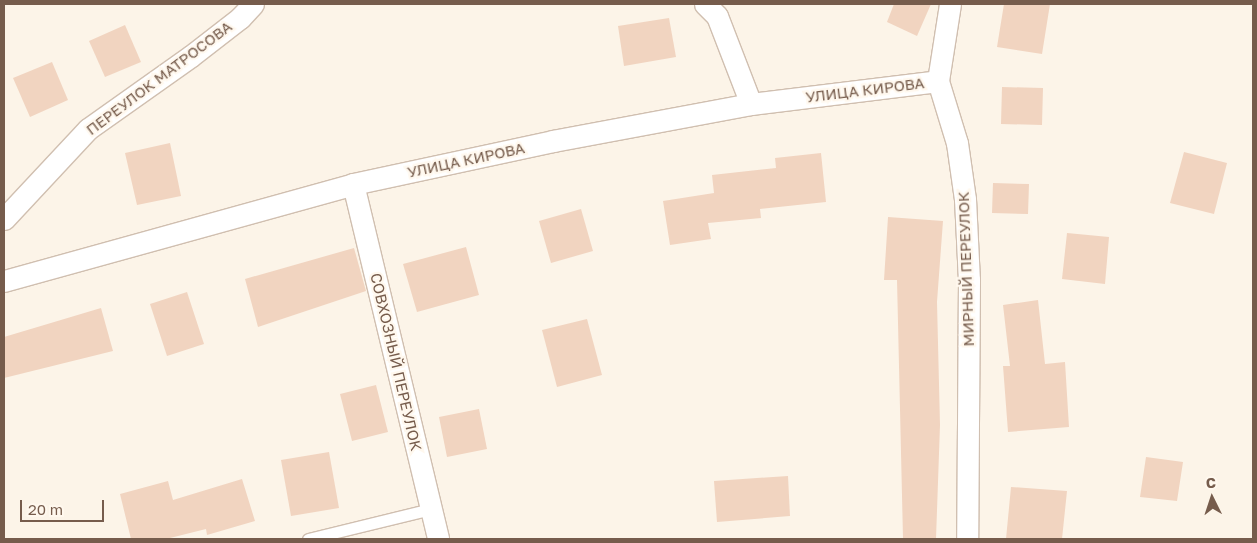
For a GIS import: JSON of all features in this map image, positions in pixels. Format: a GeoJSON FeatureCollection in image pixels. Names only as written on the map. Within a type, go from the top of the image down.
{"type":"FeatureCollection","features":[{"type":"Feature","properties":{"kind":"street","name":"ПЕРЕУЛОК МАТРОСОВА"},"geometry":{"type":"LineString","coordinates":[[4,219],[88,129],[191,56],[240,18],[253,4]]}},
{"type":"Feature","properties":{"kind":"street"},"geometry":{"type":"LineString","coordinates":[[705,4],[716,16],[751,104]]}},
{"type":"Feature","properties":{"kind":"street","name":"МИРНЫЙ ПЕРЕУЛОК"},"geometry":{"type":"LineString","coordinates":[[950,4],[938,80],[957,143],[965,199],[969,280],[967,539]]}},
{"type":"Feature","properties":{"kind":"street","name":"УЛИЦА КИРОВА"},"geometry":{"type":"LineString","coordinates":[[4,281],[353,184],[553,141],[751,104],[938,80]]}},
{"type":"Feature","properties":{"kind":"street","name":"СОВХОЗНЫЙ ПЕРЕУЛОК"},"geometry":{"type":"LineString","coordinates":[[353,184],[438,539]]}},
{"type":"Feature","properties":{"kind":"lane"},"geometry":{"type":"LineString","coordinates":[[308,539],[431,510]]}},
{"type":"Feature","properties":{"kind":"building"},"geometry":{"type":"Polygon","coordinates":[[[894,4],[931,4],[917,36],[887,22],[894,4]]]}},
{"type":"Feature","properties":{"kind":"building"},"geometry":{"type":"Polygon","coordinates":[[[1004,4],[1050,4],[1042,54],[997,47],[1004,4]]]}},
{"type":"Feature","properties":{"kind":"building"},"geometry":{"type":"Polygon","coordinates":[[[669,18],[676,57],[624,66],[618,26],[669,18]]]}},
{"type":"Feature","properties":{"kind":"building"},"geometry":{"type":"Polygon","coordinates":[[[125,25],[141,62],[105,77],[89,41],[125,25]]]}},
{"type":"Feature","properties":{"kind":"building"},"geometry":{"type":"Polygon","coordinates":[[[52,62],[68,100],[30,117],[13,78],[52,62]]]}},
{"type":"Feature","properties":{"kind":"building"},"geometry":{"type":"Polygon","coordinates":[[[1002,87],[1043,88],[1042,125],[1001,124],[1002,87]]]}},
{"type":"Feature","properties":{"kind":"building"},"geometry":{"type":"Polygon","coordinates":[[[170,143],[181,196],[137,205],[125,153],[170,143]]]}},
{"type":"Feature","properties":{"kind":"building"},"geometry":{"type":"Polygon","coordinates":[[[1184,152],[1227,163],[1214,214],[1170,203],[1184,152]]]}},
{"type":"Feature","properties":{"kind":"building"},"geometry":{"type":"Polygon","coordinates":[[[821,153],[826,202],[760,209],[761,218],[708,223],[711,239],[670,245],[663,201],[714,193],[712,175],[776,168],[775,158],[821,153]]]}},
{"type":"Feature","properties":{"kind":"building"},"geometry":{"type":"Polygon","coordinates":[[[993,183],[1029,184],[1028,214],[992,213],[993,183]]]}},
{"type":"Feature","properties":{"kind":"building"},"geometry":{"type":"Polygon","coordinates":[[[581,209],[593,251],[551,263],[539,221],[581,209]]]}},
{"type":"Feature","properties":{"kind":"building"},"geometry":{"type":"Polygon","coordinates":[[[888,217],[943,221],[937,302],[940,425],[936,539],[903,539],[897,280],[884,280],[888,217]]]}},
{"type":"Feature","properties":{"kind":"building"},"geometry":{"type":"Polygon","coordinates":[[[1067,233],[1109,237],[1105,284],[1062,279],[1067,233]]]}},
{"type":"Feature","properties":{"kind":"building"},"geometry":{"type":"Polygon","coordinates":[[[466,247],[479,295],[417,312],[403,264],[466,247]]]}},
{"type":"Feature","properties":{"kind":"building"},"geometry":{"type":"Polygon","coordinates":[[[354,248],[366,291],[258,327],[245,279],[354,248]]]}},
{"type":"Feature","properties":{"kind":"building"},"geometry":{"type":"Polygon","coordinates":[[[187,292],[204,344],[167,356],[150,304],[187,292]]]}},
{"type":"Feature","properties":{"kind":"building"},"geometry":{"type":"Polygon","coordinates":[[[1038,300],[1045,364],[1065,362],[1069,427],[1008,432],[1003,366],[1010,366],[1003,305],[1038,300]]]}},
{"type":"Feature","properties":{"kind":"building"},"geometry":{"type":"Polygon","coordinates":[[[101,308],[113,351],[4,378],[4,337],[101,308]]]}},
{"type":"Feature","properties":{"kind":"building"},"geometry":{"type":"Polygon","coordinates":[[[587,319],[602,375],[557,387],[542,330],[587,319]]]}},
{"type":"Feature","properties":{"kind":"building"},"geometry":{"type":"Polygon","coordinates":[[[376,385],[388,432],[352,441],[340,394],[376,385]]]}},
{"type":"Feature","properties":{"kind":"building"},"geometry":{"type":"Polygon","coordinates":[[[479,409],[487,449],[447,457],[439,417],[479,409]]]}},
{"type":"Feature","properties":{"kind":"building"},"geometry":{"type":"Polygon","coordinates":[[[329,452],[339,508],[291,516],[281,460],[329,452]]]}},
{"type":"Feature","properties":{"kind":"building"},"geometry":{"type":"Polygon","coordinates":[[[1146,457],[1183,462],[1177,501],[1140,497],[1146,457]]]}},
{"type":"Feature","properties":{"kind":"building"},"geometry":{"type":"Polygon","coordinates":[[[788,476],[790,516],[717,522],[714,481],[788,476]]]}},
{"type":"Feature","properties":{"kind":"building"},"geometry":{"type":"Polygon","coordinates":[[[242,479],[255,521],[207,535],[206,529],[166,539],[131,539],[120,494],[168,481],[173,500],[242,479]]]}},
{"type":"Feature","properties":{"kind":"building"},"geometry":{"type":"Polygon","coordinates":[[[1011,487],[1067,491],[1062,539],[1006,539],[1011,487]]]}}]}
